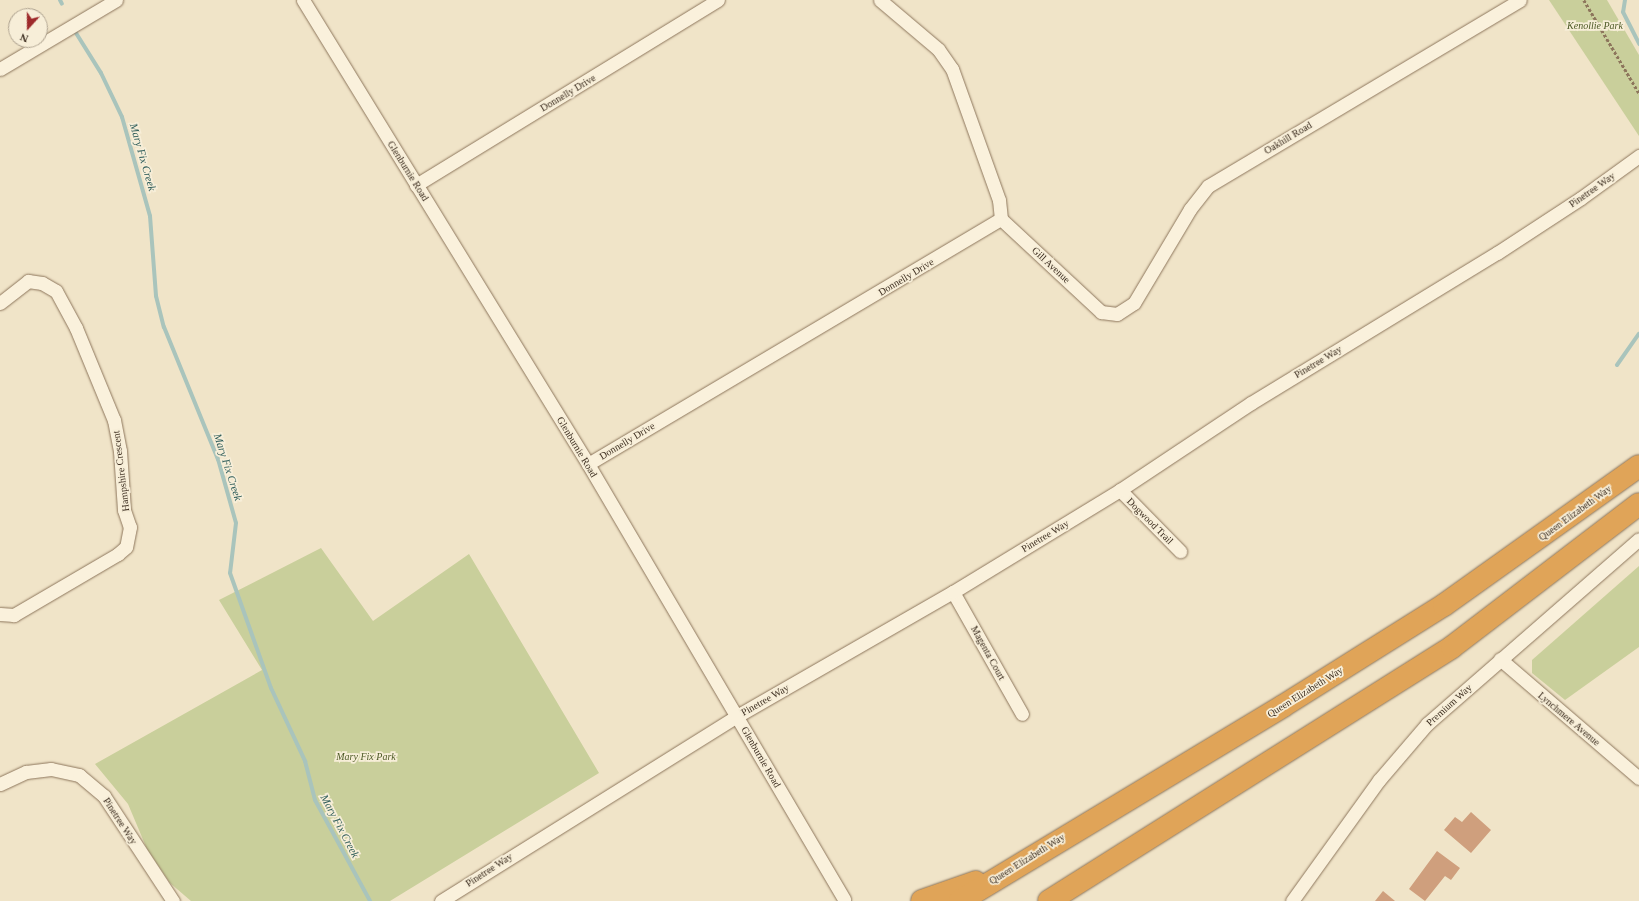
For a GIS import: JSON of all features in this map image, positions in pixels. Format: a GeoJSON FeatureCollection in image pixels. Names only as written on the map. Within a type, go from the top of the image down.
{"type":"FeatureCollection","features":[{"type":"Feature","properties":{"kind":"highway","name":"Queen Elizabeth Way"},"geometry":{"type":"LineString","coordinates":[[960,901],[1283,706],[1444,605],[1639,466]]}},
{"type":"Feature","properties":{"kind":"highway"},"geometry":{"type":"LineString","coordinates":[[1049,901],[1452,646],[1639,504]]}},
{"type":"Feature","properties":{"kind":"highway"},"geometry":{"type":"LineString","coordinates":[[922,901],[1011,869]]}},
{"type":"Feature","properties":{"kind":"street"},"geometry":{"type":"LineString","coordinates":[[0,69],[116,0]]}},
{"type":"Feature","properties":{"kind":"street","name":"Glenburnie Road"},"geometry":{"type":"LineString","coordinates":[[303,0],[588,464],[844,899]]}},
{"type":"Feature","properties":{"kind":"street","name":"Donnelly Drive"},"geometry":{"type":"LineString","coordinates":[[416,185],[718,0]]}},
{"type":"Feature","properties":{"kind":"street"},"geometry":{"type":"LineString","coordinates":[[880,0],[938,49],[952,70],[999,200],[1001,219]]}},
{"type":"Feature","properties":{"kind":"street","name":"Oakhill Road"},"geometry":{"type":"LineString","coordinates":[[1101,312],[1117,314],[1134,303],[1190,209],[1208,186],[1520,0]]}},
{"type":"Feature","properties":{"kind":"street","name":"Pinetree Way"},"geometry":{"type":"LineString","coordinates":[[441,901],[737,716],[953,592],[1120,490],[1251,402],[1497,253],[1581,198],[1639,156]]}},
{"type":"Feature","properties":{"kind":"street","name":"Donnelly Drive"},"geometry":{"type":"LineString","coordinates":[[588,464],[1001,219]]}},
{"type":"Feature","properties":{"kind":"street","name":"Gill Avenue"},"geometry":{"type":"LineString","coordinates":[[1001,219],[1101,312]]}},
{"type":"Feature","properties":{"kind":"street","name":"Hampshire Crescent"},"geometry":{"type":"LineString","coordinates":[[0,303],[28,281],[42,283],[56,291],[76,328],[114,420],[120,451],[124,510],[130,527],[126,547],[118,554],[14,615],[0,614]]}},
{"type":"Feature","properties":{"kind":"street","name":"Dogwood Trail"},"geometry":{"type":"LineString","coordinates":[[1120,490],[1180,551]]}},
{"type":"Feature","properties":{"kind":"street","name":"Premium Way"},"geometry":{"type":"LineString","coordinates":[[1292,901],[1401,753],[1427,724],[1639,539]]}},
{"type":"Feature","properties":{"kind":"street","name":"Magenta Court"},"geometry":{"type":"LineString","coordinates":[[953,592],[1022,714]]}},
{"type":"Feature","properties":{"kind":"street","name":"Lynchmere Avenue"},"geometry":{"type":"LineString","coordinates":[[1500,659],[1639,778]]}},
{"type":"Feature","properties":{"kind":"street","name":"Pinetree Way"},"geometry":{"type":"LineString","coordinates":[[0,784],[26,772],[51,769],[78,775],[104,796],[173,901]]}},
{"type":"Feature","properties":{"kind":"path"},"geometry":{"type":"LineString","coordinates":[[1584,0],[1639,93]]}},
{"type":"Feature","properties":{"kind":"green space","name":"Kenollie Park"},"geometry":{"type":"Polygon","coordinates":[[[1549,0],[1607,0],[1639,55],[1639,136],[1549,0]]]}},
{"type":"Feature","properties":{"kind":"green space","name":"Mary Fix Park"},"geometry":{"type":"Polygon","coordinates":[[[321,548],[373,621],[469,554],[599,773],[390,901],[191,901],[170,883],[147,849],[128,804],[95,764],[262,670],[219,600],[321,548]]]}},
{"type":"Feature","properties":{"kind":"green space"},"geometry":{"type":"Polygon","coordinates":[[[1639,566],[1639,647],[1565,700],[1532,673],[1532,660],[1639,566]]]}},
{"type":"Feature","properties":{"kind":"building"},"geometry":{"type":"Polygon","coordinates":[[[1471,812],[1491,830],[1471,853],[1444,830],[1455,817],[1462,822],[1471,812]]]}},
{"type":"Feature","properties":{"kind":"building"},"geometry":{"type":"Polygon","coordinates":[[[1437,851],[1460,868],[1451,880],[1445,876],[1425,901],[1409,889],[1437,851]]]}},
{"type":"Feature","properties":{"kind":"building"},"geometry":{"type":"Polygon","coordinates":[[[1383,891],[1395,901],[1375,901],[1383,891]]]}},
{"type":"Feature","properties":{"kind":"waterway","name":"Mary Fix Creek"},"geometry":{"type":"LineString","coordinates":[[60,0],[62,4]]}},
{"type":"Feature","properties":{"kind":"waterway"},"geometry":{"type":"LineString","coordinates":[[1625,0],[1623,12],[1639,44]]}},
{"type":"Feature","properties":{"kind":"waterway","name":"Mary Fix Creek"},"geometry":{"type":"LineString","coordinates":[[76,33],[101,73],[122,117],[150,216],[156,296],[164,327],[218,459],[236,523],[230,573],[271,688],[305,761],[315,800],[370,901]]}},
{"type":"Feature","properties":{"kind":"waterway"},"geometry":{"type":"LineString","coordinates":[[1617,365],[1639,334]]}}]}
